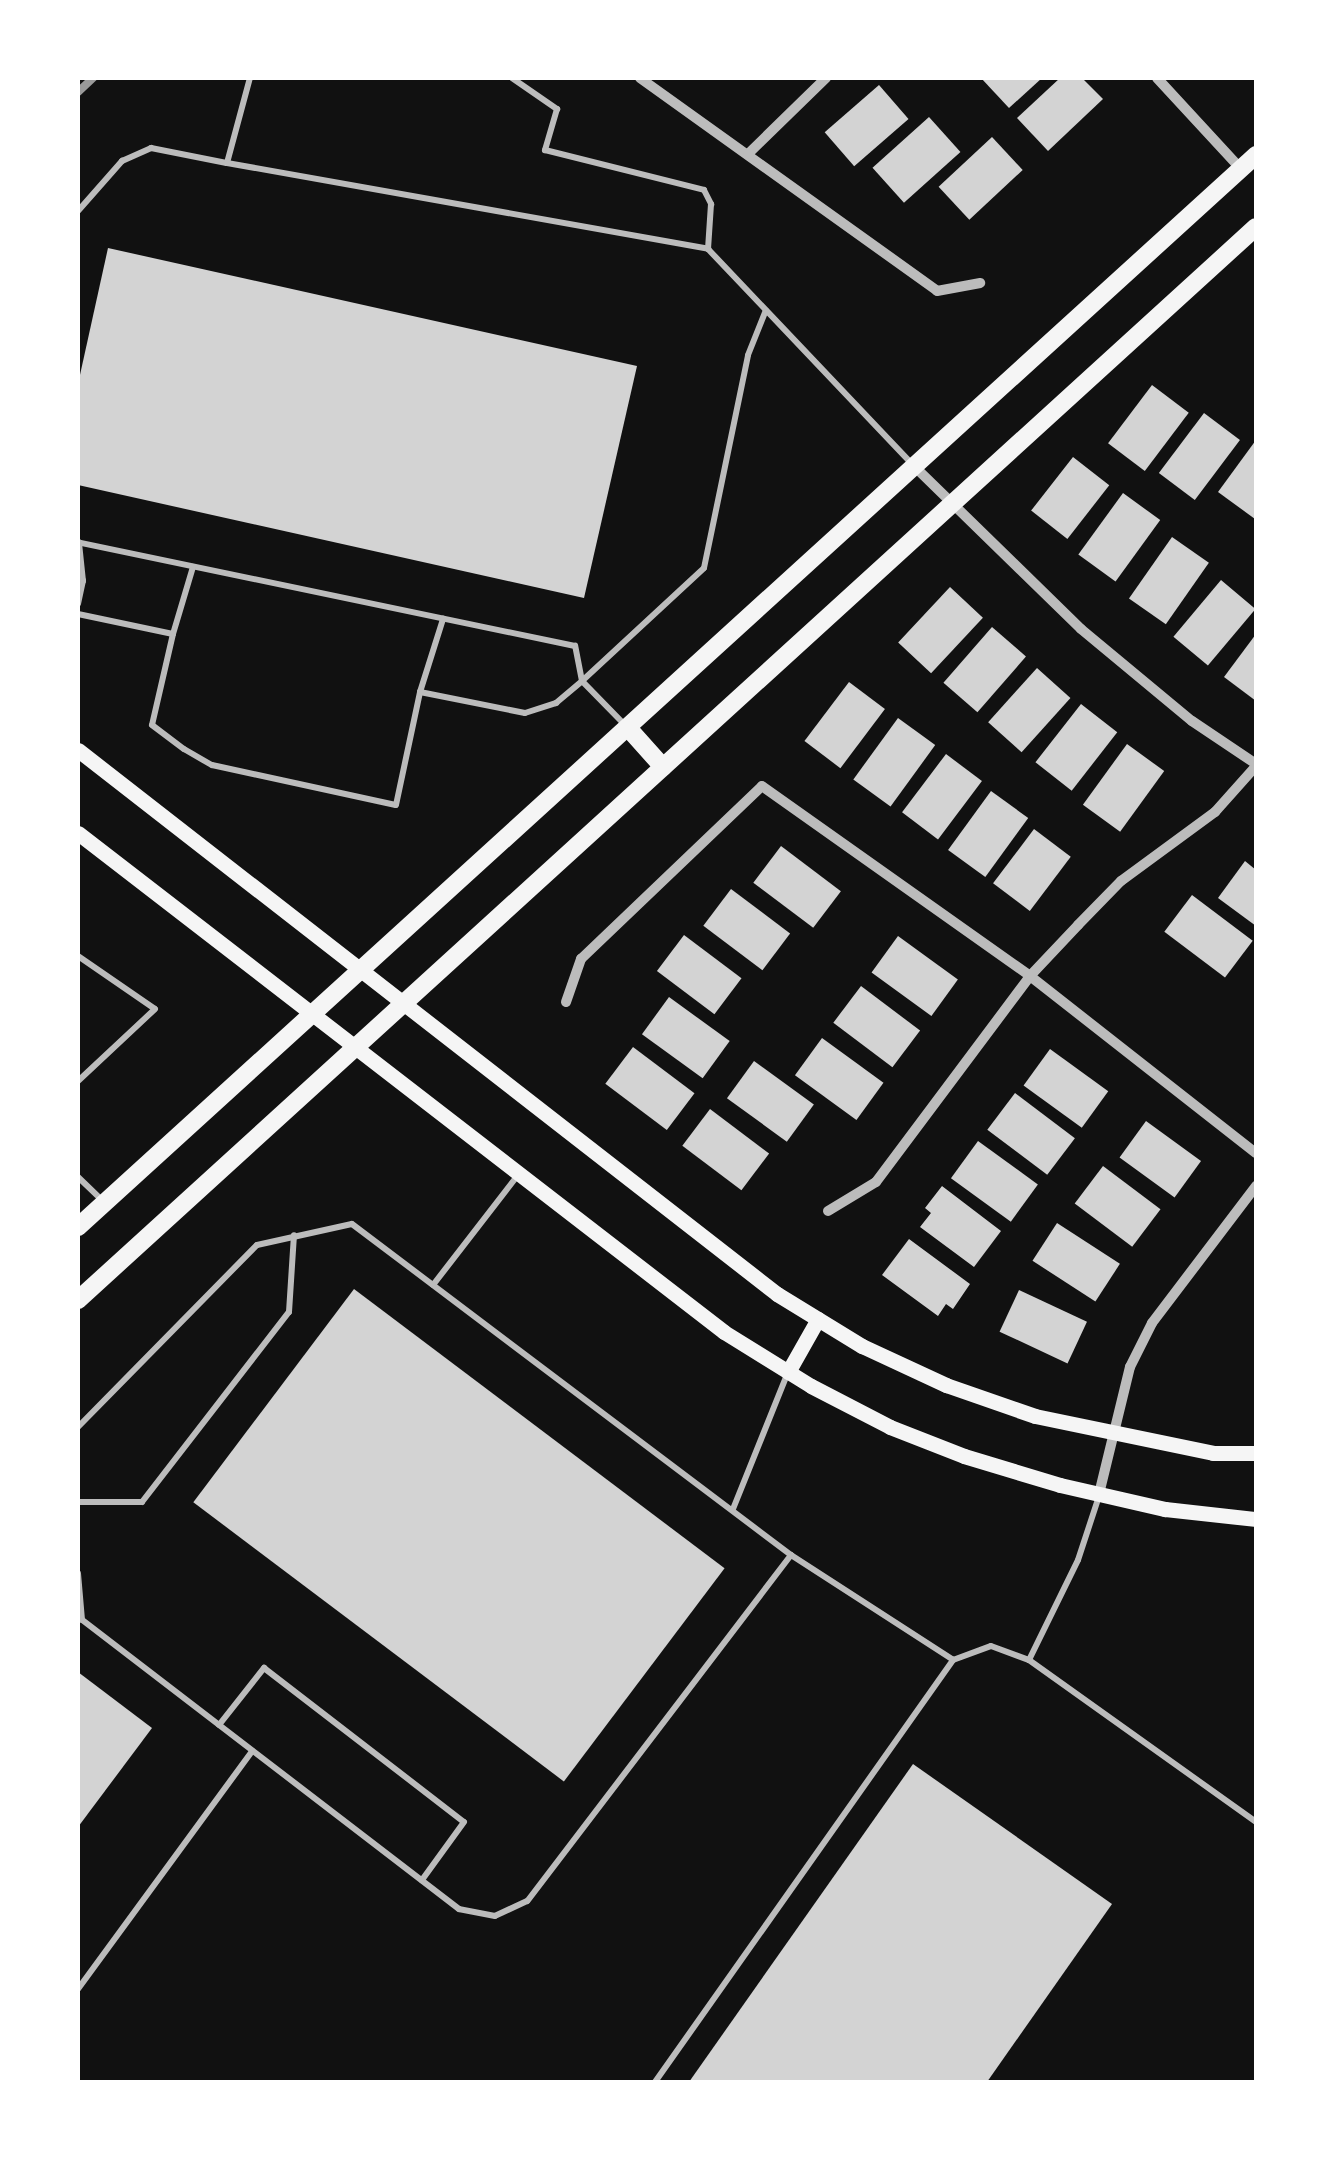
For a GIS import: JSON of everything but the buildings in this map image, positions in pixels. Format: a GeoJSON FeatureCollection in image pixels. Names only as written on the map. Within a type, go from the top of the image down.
{"type":"FeatureCollection","features":[{"type":"Feature","properties":{"kind":"main road"},"geometry":{"type":"LineString","coordinates":[[78,1227],[364,971],[1256,155]]}},
{"type":"Feature","properties":{"kind":"main road"},"geometry":{"type":"LineString","coordinates":[[78,1300],[1256,227]]}},
{"type":"Feature","properties":{"kind":"main road"},"geometry":{"type":"LineString","coordinates":[[629,728],[663,767]]}},
{"type":"Feature","properties":{"kind":"main road"},"geometry":{"type":"LineString","coordinates":[[78,750],[777,1294],[862,1346],[946,1384],[1035,1416],[1213,1452],[1256,1453]]}},
{"type":"Feature","properties":{"kind":"main road"},"geometry":{"type":"LineString","coordinates":[[78,832],[724,1332],[788,1372],[890,1426],[964,1456],[1164,1509],[1256,1518]]}},
{"type":"Feature","properties":{"kind":"main road"},"geometry":{"type":"LineString","coordinates":[[788,1372],[818,1319]]}},
{"type":"Feature","properties":{"kind":"street"},"geometry":{"type":"LineString","coordinates":[[640,78],[937,291],[980,283]]}},
{"type":"Feature","properties":{"kind":"street"},"geometry":{"type":"LineString","coordinates":[[748,154],[826,78]]}},
{"type":"Feature","properties":{"kind":"street"},"geometry":{"type":"LineString","coordinates":[[1156,78],[1241,169]]}},
{"type":"Feature","properties":{"kind":"street"},"geometry":{"type":"LineString","coordinates":[[828,1211],[848,1203],[876,1182],[1030,976],[1121,881],[1215,812],[1256,765],[1192,721],[1081,629],[950,506],[915,467]]}},
{"type":"Feature","properties":{"kind":"street"},"geometry":{"type":"LineString","coordinates":[[566,1002],[581,959],[762,786],[1030,976],[1256,1153]]}},
{"type":"Feature","properties":{"kind":"street"},"geometry":{"type":"LineString","coordinates":[[1099,1494],[1110,1434],[1130,1367],[1152,1322],[1256,1186]]}},
{"type":"Feature","properties":{"kind":"lane"},"geometry":{"type":"LineString","coordinates":[[227,163],[250,78]]}},
{"type":"Feature","properties":{"kind":"lane"},"geometry":{"type":"LineString","coordinates":[[512,78],[556,109],[545,150],[704,190],[710,204],[708,249]]}},
{"type":"Feature","properties":{"kind":"lane"},"geometry":{"type":"LineString","coordinates":[[78,211],[122,161],[150,148],[708,249],[915,467]]}},
{"type":"Feature","properties":{"kind":"lane"},"geometry":{"type":"LineString","coordinates":[[420,692],[526,713],[556,703],[704,568],[748,355],[766,310]]}},
{"type":"Feature","properties":{"kind":"lane"},"geometry":{"type":"LineString","coordinates":[[78,604],[83,581],[79,542],[575,646],[582,681],[629,728]]}},
{"type":"Feature","properties":{"kind":"lane"},"geometry":{"type":"LineString","coordinates":[[193,566],[172,634],[152,725],[184,749],[230,769],[396,805],[420,692],[443,619]]}},
{"type":"Feature","properties":{"kind":"lane"},"geometry":{"type":"LineString","coordinates":[[78,614],[172,634]]}},
{"type":"Feature","properties":{"kind":"lane"},"geometry":{"type":"LineString","coordinates":[[78,956],[155,1010],[78,1080]]}},
{"type":"Feature","properties":{"kind":"lane"},"geometry":{"type":"LineString","coordinates":[[433,1285],[520,1173]]}},
{"type":"Feature","properties":{"kind":"lane"},"geometry":{"type":"LineString","coordinates":[[78,1177],[104,1202]]}},
{"type":"Feature","properties":{"kind":"lane"},"geometry":{"type":"LineString","coordinates":[[78,1427],[258,1245],[352,1224],[791,1555],[952,1660]]}},
{"type":"Feature","properties":{"kind":"lane"},"geometry":{"type":"LineString","coordinates":[[78,1502],[142,1502],[290,1312],[294,1236]]}},
{"type":"Feature","properties":{"kind":"lane"},"geometry":{"type":"LineString","coordinates":[[732,1510],[788,1372]]}},
{"type":"Feature","properties":{"kind":"lane"},"geometry":{"type":"LineString","coordinates":[[1029,1660],[1070,1578],[1099,1494]]}},
{"type":"Feature","properties":{"kind":"lane"},"geometry":{"type":"LineString","coordinates":[[78,1573],[82,1620],[459,1909],[494,1916],[527,1901],[791,1555]]}},
{"type":"Feature","properties":{"kind":"lane"},"geometry":{"type":"LineString","coordinates":[[655,2082],[952,1660],[992,1646],[1029,1660],[1256,1822]]}},
{"type":"Feature","properties":{"kind":"lane"},"geometry":{"type":"LineString","coordinates":[[219,1725],[264,1668],[464,1822],[422,1880]]}},
{"type":"Feature","properties":{"kind":"lane"},"geometry":{"type":"LineString","coordinates":[[78,1989],[252,1751]]}},
{"type":"Feature","properties":{"kind":"railway"},"geometry":{"type":"LineString","coordinates":[[78,92],[93,78]]}}]}
